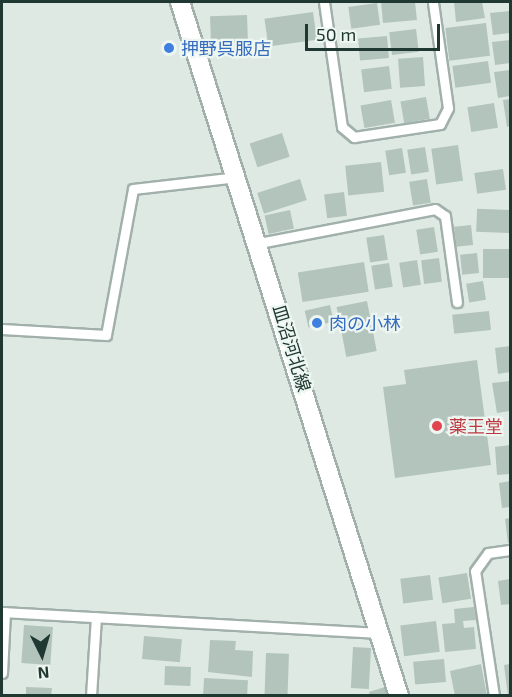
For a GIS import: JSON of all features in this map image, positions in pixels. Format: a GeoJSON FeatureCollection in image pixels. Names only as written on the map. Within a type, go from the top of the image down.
{"type":"FeatureCollection","features":[{"type":"Feature","properties":{"kind":"main road","name":"皿沼河北線"},"geometry":{"type":"LineString","coordinates":[[180,2],[239,176],[399,696]]}},
{"type":"Feature","properties":{"kind":"lane"},"geometry":{"type":"LineString","coordinates":[[324,2],[342,127],[354,137],[440,124],[448,108],[433,2]]}},
{"type":"Feature","properties":{"kind":"lane"},"geometry":{"type":"LineString","coordinates":[[2,329],[106,335],[133,189],[239,176]]}},
{"type":"Feature","properties":{"kind":"lane"},"geometry":{"type":"LineString","coordinates":[[259,243],[435,209],[445,216],[457,302]]}},
{"type":"Feature","properties":{"kind":"lane"},"geometry":{"type":"LineString","coordinates":[[494,696],[475,571],[488,553],[510,550]]}},
{"type":"Feature","properties":{"kind":"lane"},"geometry":{"type":"LineString","coordinates":[[2,673],[3,612],[381,633]]}},
{"type":"Feature","properties":{"kind":"lane"},"geometry":{"type":"LineString","coordinates":[[91,696],[96,617]]}},
{"type":"Feature","properties":{"kind":"building"},"geometry":{"type":"Polygon","coordinates":[[[381,2],[415,2],[417,20],[383,23],[381,2]]]}},
{"type":"Feature","properties":{"kind":"building"},"geometry":{"type":"Polygon","coordinates":[[[454,2],[482,2],[485,18],[456,22],[454,2]]]}},
{"type":"Feature","properties":{"kind":"building"},"geometry":{"type":"Polygon","coordinates":[[[377,3],[380,25],[351,29],[348,7],[377,3]]]}},
{"type":"Feature","properties":{"kind":"building"},"geometry":{"type":"Polygon","coordinates":[[[510,11],[510,33],[493,35],[490,13],[510,11]]]}},
{"type":"Feature","properties":{"kind":"building"},"geometry":{"type":"Polygon","coordinates":[[[313,12],[317,40],[268,47],[264,19],[313,12]]]}},
{"type":"Feature","properties":{"kind":"building"},"geometry":{"type":"Polygon","coordinates":[[[247,15],[248,41],[211,42],[210,16],[247,15]]]}},
{"type":"Feature","properties":{"kind":"building"},"geometry":{"type":"Polygon","coordinates":[[[486,23],[490,56],[449,61],[445,28],[486,23]]]}},
{"type":"Feature","properties":{"kind":"building"},"geometry":{"type":"Polygon","coordinates":[[[416,29],[419,52],[392,55],[389,32],[416,29]]]}},
{"type":"Feature","properties":{"kind":"building"},"geometry":{"type":"Polygon","coordinates":[[[387,36],[389,58],[360,60],[358,39],[387,36]]]}},
{"type":"Feature","properties":{"kind":"building"},"geometry":{"type":"Polygon","coordinates":[[[510,40],[510,63],[495,65],[492,42],[510,40]]]}},
{"type":"Feature","properties":{"kind":"building"},"geometry":{"type":"Polygon","coordinates":[[[423,57],[425,86],[400,88],[398,59],[423,57]]]}},
{"type":"Feature","properties":{"kind":"building"},"geometry":{"type":"Polygon","coordinates":[[[488,61],[491,83],[455,88],[452,66],[488,61]]]}},
{"type":"Feature","properties":{"kind":"building"},"geometry":{"type":"Polygon","coordinates":[[[389,66],[392,89],[364,92],[361,69],[389,66]]]}},
{"type":"Feature","properties":{"kind":"building"},"geometry":{"type":"Polygon","coordinates":[[[510,70],[510,96],[498,98],[494,72],[510,70]]]}},
{"type":"Feature","properties":{"kind":"building"},"geometry":{"type":"Polygon","coordinates":[[[426,97],[430,119],[404,123],[400,102],[426,97]]]}},
{"type":"Feature","properties":{"kind":"building"},"geometry":{"type":"Polygon","coordinates":[[[510,99],[510,126],[507,127],[503,100],[510,99]]]}},
{"type":"Feature","properties":{"kind":"building"},"geometry":{"type":"Polygon","coordinates":[[[391,100],[395,123],[364,128],[360,105],[391,100]]]}},
{"type":"Feature","properties":{"kind":"building"},"geometry":{"type":"Polygon","coordinates":[[[494,103],[498,128],[471,132],[467,107],[494,103]]]}},
{"type":"Feature","properties":{"kind":"building"},"geometry":{"type":"Polygon","coordinates":[[[282,133],[290,157],[257,167],[250,144],[282,133]]]}},
{"type":"Feature","properties":{"kind":"building"},"geometry":{"type":"Polygon","coordinates":[[[458,145],[463,181],[436,184],[431,149],[458,145]]]}},
{"type":"Feature","properties":{"kind":"building"},"geometry":{"type":"Polygon","coordinates":[[[425,147],[429,172],[411,175],[407,150],[425,147]]]}},
{"type":"Feature","properties":{"kind":"building"},"geometry":{"type":"Polygon","coordinates":[[[402,148],[406,173],[389,175],[385,151],[402,148]]]}},
{"type":"Feature","properties":{"kind":"building"},"geometry":{"type":"Polygon","coordinates":[[[381,162],[384,192],[348,196],[345,166],[381,162]]]}},
{"type":"Feature","properties":{"kind":"building"},"geometry":{"type":"Polygon","coordinates":[[[503,169],[506,190],[477,194],[474,173],[503,169]]]}},
{"type":"Feature","properties":{"kind":"building"},"geometry":{"type":"Polygon","coordinates":[[[300,179],[307,200],[264,214],[257,193],[300,179]]]}},
{"type":"Feature","properties":{"kind":"building"},"geometry":{"type":"Polygon","coordinates":[[[427,179],[431,203],[413,206],[409,182],[427,179]]]}},
{"type":"Feature","properties":{"kind":"building"},"geometry":{"type":"Polygon","coordinates":[[[344,192],[347,216],[327,218],[324,194],[344,192]]]}},
{"type":"Feature","properties":{"kind":"building"},"geometry":{"type":"Polygon","coordinates":[[[477,209],[510,210],[509,233],[476,232],[477,209]]]}},
{"type":"Feature","properties":{"kind":"building"},"geometry":{"type":"Polygon","coordinates":[[[290,210],[294,229],[269,234],[265,215],[290,210]]]}},
{"type":"Feature","properties":{"kind":"building"},"geometry":{"type":"Polygon","coordinates":[[[471,225],[473,245],[456,247],[454,227],[471,225]]]}},
{"type":"Feature","properties":{"kind":"building"},"geometry":{"type":"Polygon","coordinates":[[[434,227],[438,252],[420,255],[416,230],[434,227]]]}},
{"type":"Feature","properties":{"kind":"building"},"geometry":{"type":"Polygon","coordinates":[[[384,235],[388,260],[370,263],[366,238],[384,235]]]}},
{"type":"Feature","properties":{"kind":"building"},"geometry":{"type":"Polygon","coordinates":[[[483,249],[510,249],[510,278],[483,278],[483,249]]]}},
{"type":"Feature","properties":{"kind":"building"},"geometry":{"type":"Polygon","coordinates":[[[477,253],[479,273],[462,275],[460,255],[477,253]]]}},
{"type":"Feature","properties":{"kind":"building"},"geometry":{"type":"Polygon","coordinates":[[[439,258],[442,282],[424,284],[421,260],[439,258]]]}},
{"type":"Feature","properties":{"kind":"building"},"geometry":{"type":"Polygon","coordinates":[[[417,260],[421,285],[403,288],[399,263],[417,260]]]}},
{"type":"Feature","properties":{"kind":"building"},"geometry":{"type":"Polygon","coordinates":[[[364,262],[369,292],[303,302],[298,272],[364,262]]]}},
{"type":"Feature","properties":{"kind":"building"},"geometry":{"type":"Polygon","coordinates":[[[389,263],[393,287],[375,290],[371,266],[389,263]]]}},
{"type":"Feature","properties":{"kind":"building"},"geometry":{"type":"Polygon","coordinates":[[[483,281],[486,300],[469,302],[466,284],[483,281]]]}},
{"type":"Feature","properties":{"kind":"building"},"geometry":{"type":"Polygon","coordinates":[[[367,301],[377,351],[346,357],[337,307],[367,301]]]}},
{"type":"Feature","properties":{"kind":"building"},"geometry":{"type":"Polygon","coordinates":[[[330,305],[334,322],[308,327],[305,311],[330,305]]]}},
{"type":"Feature","properties":{"kind":"building"},"geometry":{"type":"Polygon","coordinates":[[[489,311],[491,330],[454,334],[452,315],[489,311]]]}},
{"type":"Feature","properties":{"kind":"building"},"geometry":{"type":"Polygon","coordinates":[[[510,346],[510,372],[498,374],[495,348],[510,346]]]}},
{"type":"Feature","properties":{"kind":"building","name":"薬王堂"},"geometry":{"type":"Polygon","coordinates":[[[477,360],[491,465],[395,478],[383,387],[406,384],[404,370],[477,360]]]}},
{"type":"Feature","properties":{"kind":"building"},"geometry":{"type":"Polygon","coordinates":[[[510,381],[510,411],[497,413],[492,383],[510,381]]]}},
{"type":"Feature","properties":{"kind":"building"},"geometry":{"type":"Polygon","coordinates":[[[510,445],[510,474],[497,475],[495,447],[510,445]]]}},
{"type":"Feature","properties":{"kind":"building"},"geometry":{"type":"Polygon","coordinates":[[[510,481],[510,507],[502,508],[499,483],[510,481]]]}},
{"type":"Feature","properties":{"kind":"building"},"geometry":{"type":"Polygon","coordinates":[[[510,518],[510,543],[508,543],[505,519],[510,518]]]}},
{"type":"Feature","properties":{"kind":"building"},"geometry":{"type":"Polygon","coordinates":[[[467,573],[471,599],[442,603],[438,578],[467,573]]]}},
{"type":"Feature","properties":{"kind":"building"},"geometry":{"type":"Polygon","coordinates":[[[430,575],[433,600],[403,603],[400,579],[430,575]]]}},
{"type":"Feature","properties":{"kind":"building"},"geometry":{"type":"Polygon","coordinates":[[[510,579],[510,604],[501,605],[498,581],[510,579]]]}},
{"type":"Feature","properties":{"kind":"building"},"geometry":{"type":"Polygon","coordinates":[[[474,607],[476,620],[463,621],[464,628],[474,627],[476,649],[445,652],[442,624],[455,623],[454,609],[474,607]]]}},
{"type":"Feature","properties":{"kind":"building"},"geometry":{"type":"Polygon","coordinates":[[[436,621],[440,652],[404,656],[400,625],[436,621]]]}},
{"type":"Feature","properties":{"kind":"building"},"geometry":{"type":"Polygon","coordinates":[[[24,625],[53,627],[50,665],[21,663],[24,625]]]}},
{"type":"Feature","properties":{"kind":"building"},"geometry":{"type":"Polygon","coordinates":[[[144,636],[182,639],[180,662],[142,659],[144,636]]]}},
{"type":"Feature","properties":{"kind":"building"},"geometry":{"type":"Polygon","coordinates":[[[210,640],[236,641],[235,650],[253,651],[252,677],[208,672],[210,640]]]}},
{"type":"Feature","properties":{"kind":"building"},"geometry":{"type":"Polygon","coordinates":[[[353,647],[371,648],[369,689],[351,688],[353,647]]]}},
{"type":"Feature","properties":{"kind":"building"},"geometry":{"type":"Polygon","coordinates":[[[266,653],[289,654],[288,696],[264,696],[266,653]]]}},
{"type":"Feature","properties":{"kind":"building"},"geometry":{"type":"Polygon","coordinates":[[[444,659],[446,682],[415,685],[413,662],[444,659]]]}},
{"type":"Feature","properties":{"kind":"building"},"geometry":{"type":"Polygon","coordinates":[[[481,664],[487,696],[455,696],[450,671],[481,664]]]}},
{"type":"Feature","properties":{"kind":"building"},"geometry":{"type":"Polygon","coordinates":[[[510,664],[510,696],[508,696],[504,665],[510,664]]]}},
{"type":"Feature","properties":{"kind":"building"},"geometry":{"type":"Polygon","coordinates":[[[165,666],[191,667],[190,686],[164,685],[165,666]]]}},
{"type":"Feature","properties":{"kind":"building"},"geometry":{"type":"Polygon","coordinates":[[[204,678],[248,680],[247,696],[203,696],[204,678]]]}},
{"type":"Feature","properties":{"kind":"building"},"geometry":{"type":"Polygon","coordinates":[[[26,687],[52,688],[51,696],[26,696],[26,687]]]}},
{"type":"Feature","properties":{"kind":"building"},"geometry":{"type":"Polygon","coordinates":[[[385,687],[388,696],[370,696],[369,692],[385,687]]]}},
{"type":"Feature","properties":{"kind":"place","name":"押野呉服店"},"geometry":{"type":"Point","coordinates":[169,48]}},
{"type":"Feature","properties":{"kind":"place","name":"肉の小林"},"geometry":{"type":"Point","coordinates":[317,323]}},
{"type":"Feature","properties":{"kind":"place","name":"薬王堂"},"geometry":{"type":"Point","coordinates":[437,426]}}]}
